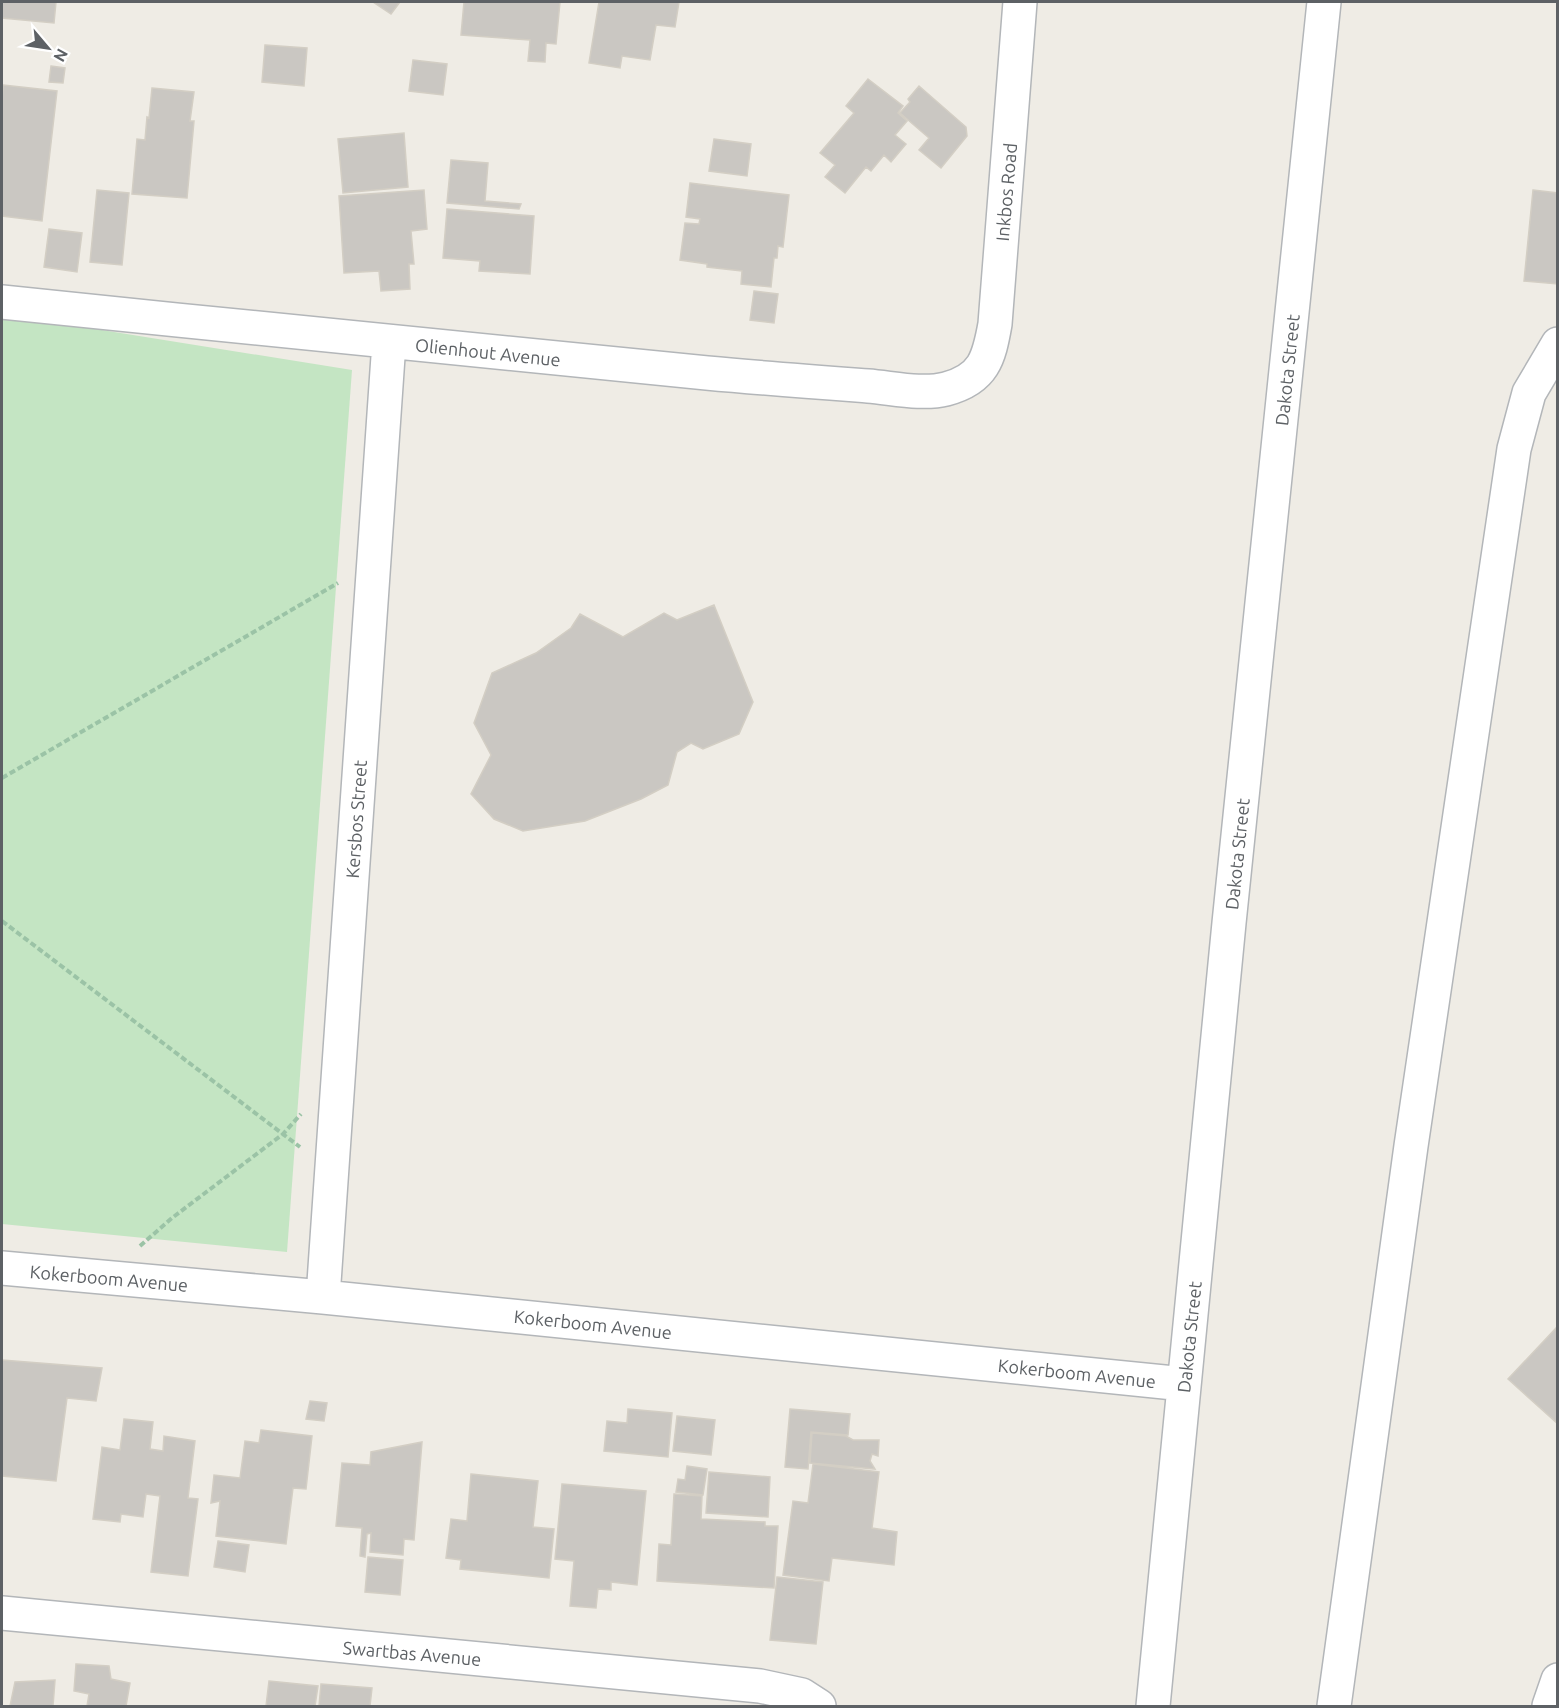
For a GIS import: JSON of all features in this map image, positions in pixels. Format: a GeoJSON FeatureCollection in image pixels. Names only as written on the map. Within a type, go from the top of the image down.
{"type":"FeatureCollection","features":[{"type":"Feature","properties":{"kind":"street","name":"Inkbos Road"},"geometry":{"type":"LineString","coordinates":[[973,377],[983,368],[989,355],[995,324],[1020,2]]}},
{"type":"Feature","properties":{"kind":"street","name":"Dakota Street"},"geometry":{"type":"LineString","coordinates":[[1153,1707],[1324,2]]}},
{"type":"Feature","properties":{"kind":"street","name":"Olienhout Avenue"},"geometry":{"type":"LineString","coordinates":[[2,302],[389,342],[906,390],[943,390],[973,377]]}},
{"type":"Feature","properties":{"kind":"street","name":"Kersbos Street"},"geometry":{"type":"LineString","coordinates":[[323,1297],[389,342]]}},
{"type":"Feature","properties":{"kind":"street"},"geometry":{"type":"LineString","coordinates":[[1334,1707],[1411,1146],[1514,449],[1529,393],[1557,344]]}},
{"type":"Feature","properties":{"kind":"street","name":"Kokerboom Avenue"},"geometry":{"type":"LineString","coordinates":[[2,1268],[323,1297],[1184,1384]]}},
{"type":"Feature","properties":{"kind":"street","name":"Swartbas Avenue"},"geometry":{"type":"LineString","coordinates":[[2,1613],[760,1686],[802,1695],[819,1707]]}},
{"type":"Feature","properties":{"kind":"street"},"geometry":{"type":"LineString","coordinates":[[1549,1707],[1557,1680]]}},
{"type":"Feature","properties":{"kind":"path"},"geometry":{"type":"LineString","coordinates":[[2,778],[314,596]]}},
{"type":"Feature","properties":{"kind":"path"},"geometry":{"type":"LineString","coordinates":[[2,921],[270,1124]]}},
{"type":"Feature","properties":{"kind":"path"},"geometry":{"type":"LineString","coordinates":[[107,1277],[171,1218],[283,1134],[338,1074]]}},
{"type":"Feature","properties":{"kind":"green space"},"geometry":{"type":"Polygon","coordinates":[[[2,314],[352,370],[287,1252],[2,1224],[2,314]]]}},
{"type":"Feature","properties":{"kind":"building"},"geometry":{"type":"Polygon","coordinates":[[[2,2],[56,2],[54,23],[2,18],[2,2]]]}},
{"type":"Feature","properties":{"kind":"building"},"geometry":{"type":"Polygon","coordinates":[[[373,2],[400,2],[391,14],[373,2]]]}},
{"type":"Feature","properties":{"kind":"building"},"geometry":{"type":"Polygon","coordinates":[[[464,2],[560,2],[556,44],[546,43],[545,62],[528,61],[530,40],[461,35],[464,2]]]}},
{"type":"Feature","properties":{"kind":"building"},"geometry":{"type":"Polygon","coordinates":[[[599,2],[679,2],[675,27],[656,25],[650,60],[622,56],[620,68],[589,63],[599,2]]]}},
{"type":"Feature","properties":{"kind":"building"},"geometry":{"type":"Polygon","coordinates":[[[265,45],[307,48],[304,86],[262,82],[265,45]]]}},
{"type":"Feature","properties":{"kind":"building"},"geometry":{"type":"Polygon","coordinates":[[[413,60],[447,64],[443,95],[409,91],[413,60]]]}},
{"type":"Feature","properties":{"kind":"building"},"geometry":{"type":"Polygon","coordinates":[[[51,66],[65,68],[63,83],[49,82],[51,66]]]}},
{"type":"Feature","properties":{"kind":"building"},"geometry":{"type":"Polygon","coordinates":[[[868,79],[903,106],[898,113],[907,121],[895,135],[906,144],[891,162],[884,155],[871,171],[866,167],[845,193],[825,177],[835,165],[820,153],[854,113],[846,106],[868,79]]]}},
{"type":"Feature","properties":{"kind":"building"},"geometry":{"type":"Polygon","coordinates":[[[3,85],[57,91],[42,221],[2,216],[3,85]]]}},
{"type":"Feature","properties":{"kind":"building"},"geometry":{"type":"Polygon","coordinates":[[[919,86],[966,127],[967,136],[941,168],[919,150],[929,138],[900,113],[910,102],[908,99],[919,86]]]}},
{"type":"Feature","properties":{"kind":"building"},"geometry":{"type":"Polygon","coordinates":[[[152,88],[194,92],[190,121],[194,121],[187,198],[132,194],[137,139],[145,140],[152,88]]]}},
{"type":"Feature","properties":{"kind":"building"},"geometry":{"type":"Polygon","coordinates":[[[404,133],[408,187],[343,193],[338,139],[404,133]]]}},
{"type":"Feature","properties":{"kind":"building"},"geometry":{"type":"Polygon","coordinates":[[[714,139],[751,144],[747,176],[709,171],[714,139]]]}},
{"type":"Feature","properties":{"kind":"building"},"geometry":{"type":"Polygon","coordinates":[[[451,160],[488,163],[485,201],[521,204],[519,209],[447,203],[451,160]]]}},
{"type":"Feature","properties":{"kind":"building"},"geometry":{"type":"Polygon","coordinates":[[[690,183],[789,195],[783,247],[778,246],[777,258],[774,258],[771,287],[741,284],[742,271],[707,267],[707,264],[680,260],[685,223],[699,224],[700,219],[686,217],[690,183]]]}},
{"type":"Feature","properties":{"kind":"building"},"geometry":{"type":"Polygon","coordinates":[[[97,190],[129,193],[122,265],[90,262],[97,190]]]}},
{"type":"Feature","properties":{"kind":"building"},"geometry":{"type":"Polygon","coordinates":[[[424,190],[427,229],[411,231],[414,264],[409,264],[410,289],[381,291],[379,271],[344,273],[339,196],[424,190]]]}},
{"type":"Feature","properties":{"kind":"building"},"geometry":{"type":"Polygon","coordinates":[[[1533,190],[1558,193],[1558,284],[1524,281],[1533,190]]]}},
{"type":"Feature","properties":{"kind":"building"},"geometry":{"type":"Polygon","coordinates":[[[447,209],[534,216],[530,274],[479,271],[480,261],[443,258],[447,209]]]}},
{"type":"Feature","properties":{"kind":"building"},"geometry":{"type":"Polygon","coordinates":[[[49,229],[82,233],[77,272],[44,267],[49,229]]]}},
{"type":"Feature","properties":{"kind":"building"},"geometry":{"type":"Polygon","coordinates":[[[754,291],[778,294],[774,323],[750,320],[754,291]]]}},
{"type":"Feature","properties":{"kind":"building"},"geometry":{"type":"Polygon","coordinates":[[[714,605],[753,702],[739,734],[703,749],[691,743],[677,752],[668,785],[641,799],[585,821],[523,831],[494,819],[471,794],[491,755],[474,723],[492,673],[536,653],[571,628],[580,614],[623,637],[664,613],[677,620],[714,605]]]}},
{"type":"Feature","properties":{"kind":"building"},"geometry":{"type":"Polygon","coordinates":[[[1558,1326],[1558,1424],[1508,1379],[1558,1326]]]}},
{"type":"Feature","properties":{"kind":"building"},"geometry":{"type":"Polygon","coordinates":[[[2,1360],[102,1368],[96,1401],[67,1398],[56,1481],[2,1476],[2,1360]]]}},
{"type":"Feature","properties":{"kind":"building"},"geometry":{"type":"Polygon","coordinates":[[[310,1401],[327,1403],[324,1421],[306,1419],[310,1401]]]}},
{"type":"Feature","properties":{"kind":"building"},"geometry":{"type":"Polygon","coordinates":[[[628,1409],[672,1413],[668,1457],[604,1451],[607,1421],[627,1423],[628,1409]]]}},
{"type":"Feature","properties":{"kind":"building"},"geometry":{"type":"Polygon","coordinates":[[[790,1409],[850,1414],[848,1435],[811,1432],[808,1469],[785,1467],[790,1409]]]}},
{"type":"Feature","properties":{"kind":"building"},"geometry":{"type":"Polygon","coordinates":[[[677,1416],[715,1420],[711,1455],[673,1451],[677,1416]]]}},
{"type":"Feature","properties":{"kind":"building"},"geometry":{"type":"Polygon","coordinates":[[[124,1419],[153,1422],[150,1449],[163,1451],[164,1436],[195,1441],[188,1498],[198,1499],[188,1576],[151,1572],[160,1496],[146,1494],[143,1517],[121,1514],[120,1522],[93,1519],[102,1447],[120,1450],[124,1419]]]}},
{"type":"Feature","properties":{"kind":"building"},"geometry":{"type":"Polygon","coordinates":[[[261,1430],[312,1436],[306,1489],[293,1488],[286,1544],[216,1536],[220,1501],[211,1503],[214,1475],[240,1478],[245,1441],[259,1443],[261,1430]]]}},
{"type":"Feature","properties":{"kind":"building"},"geometry":{"type":"Polygon","coordinates":[[[812,1433],[846,1436],[853,1440],[879,1440],[878,1456],[872,1454],[870,1461],[875,1469],[810,1463],[812,1433]]]}},
{"type":"Feature","properties":{"kind":"building"},"geometry":{"type":"Polygon","coordinates":[[[422,1442],[414,1540],[404,1539],[403,1555],[370,1552],[371,1533],[367,1534],[365,1557],[360,1556],[362,1528],[336,1526],[342,1463],[370,1465],[371,1452],[422,1442]]]}},
{"type":"Feature","properties":{"kind":"building"},"geometry":{"type":"Polygon","coordinates":[[[813,1464],[879,1472],[872,1528],[897,1532],[894,1565],[832,1558],[829,1581],[783,1575],[793,1501],[808,1503],[813,1464]]]}},
{"type":"Feature","properties":{"kind":"building"},"geometry":{"type":"Polygon","coordinates":[[[687,1466],[707,1469],[703,1495],[676,1492],[678,1479],[685,1480],[687,1466]]]}},
{"type":"Feature","properties":{"kind":"building"},"geometry":{"type":"Polygon","coordinates":[[[709,1472],[770,1477],[768,1517],[706,1513],[709,1472]]]}},
{"type":"Feature","properties":{"kind":"building"},"geometry":{"type":"Polygon","coordinates":[[[471,1474],[538,1481],[533,1527],[554,1529],[549,1578],[460,1569],[461,1560],[446,1558],[451,1519],[467,1521],[471,1474]]]}},
{"type":"Feature","properties":{"kind":"building"},"geometry":{"type":"Polygon","coordinates":[[[562,1484],[646,1491],[637,1585],[611,1582],[611,1590],[598,1589],[596,1608],[570,1606],[574,1561],[555,1559],[562,1484]]]}},
{"type":"Feature","properties":{"kind":"building"},"geometry":{"type":"Polygon","coordinates":[[[674,1494],[702,1496],[701,1519],[765,1522],[765,1526],[778,1526],[774,1588],[657,1581],[659,1544],[671,1545],[674,1494]]]}},
{"type":"Feature","properties":{"kind":"building"},"geometry":{"type":"Polygon","coordinates":[[[218,1541],[249,1545],[245,1572],[214,1567],[218,1541]]]}},
{"type":"Feature","properties":{"kind":"building"},"geometry":{"type":"Polygon","coordinates":[[[368,1557],[403,1560],[400,1595],[365,1592],[368,1557]]]}},
{"type":"Feature","properties":{"kind":"building"},"geometry":{"type":"Polygon","coordinates":[[[777,1577],[823,1582],[816,1644],[770,1640],[777,1577]]]}},
{"type":"Feature","properties":{"kind":"building"},"geometry":{"type":"Polygon","coordinates":[[[76,1664],[109,1666],[111,1679],[130,1683],[126,1706],[87,1706],[89,1694],[74,1691],[76,1664]]]}},
{"type":"Feature","properties":{"kind":"building"},"geometry":{"type":"Polygon","coordinates":[[[55,1680],[53,1706],[10,1706],[15,1682],[55,1680]]]}},
{"type":"Feature","properties":{"kind":"building"},"geometry":{"type":"Polygon","coordinates":[[[269,1681],[318,1686],[315,1706],[266,1706],[269,1681]]]}},
{"type":"Feature","properties":{"kind":"building"},"geometry":{"type":"Polygon","coordinates":[[[321,1684],[372,1688],[370,1706],[319,1706],[321,1684]]]}}]}
